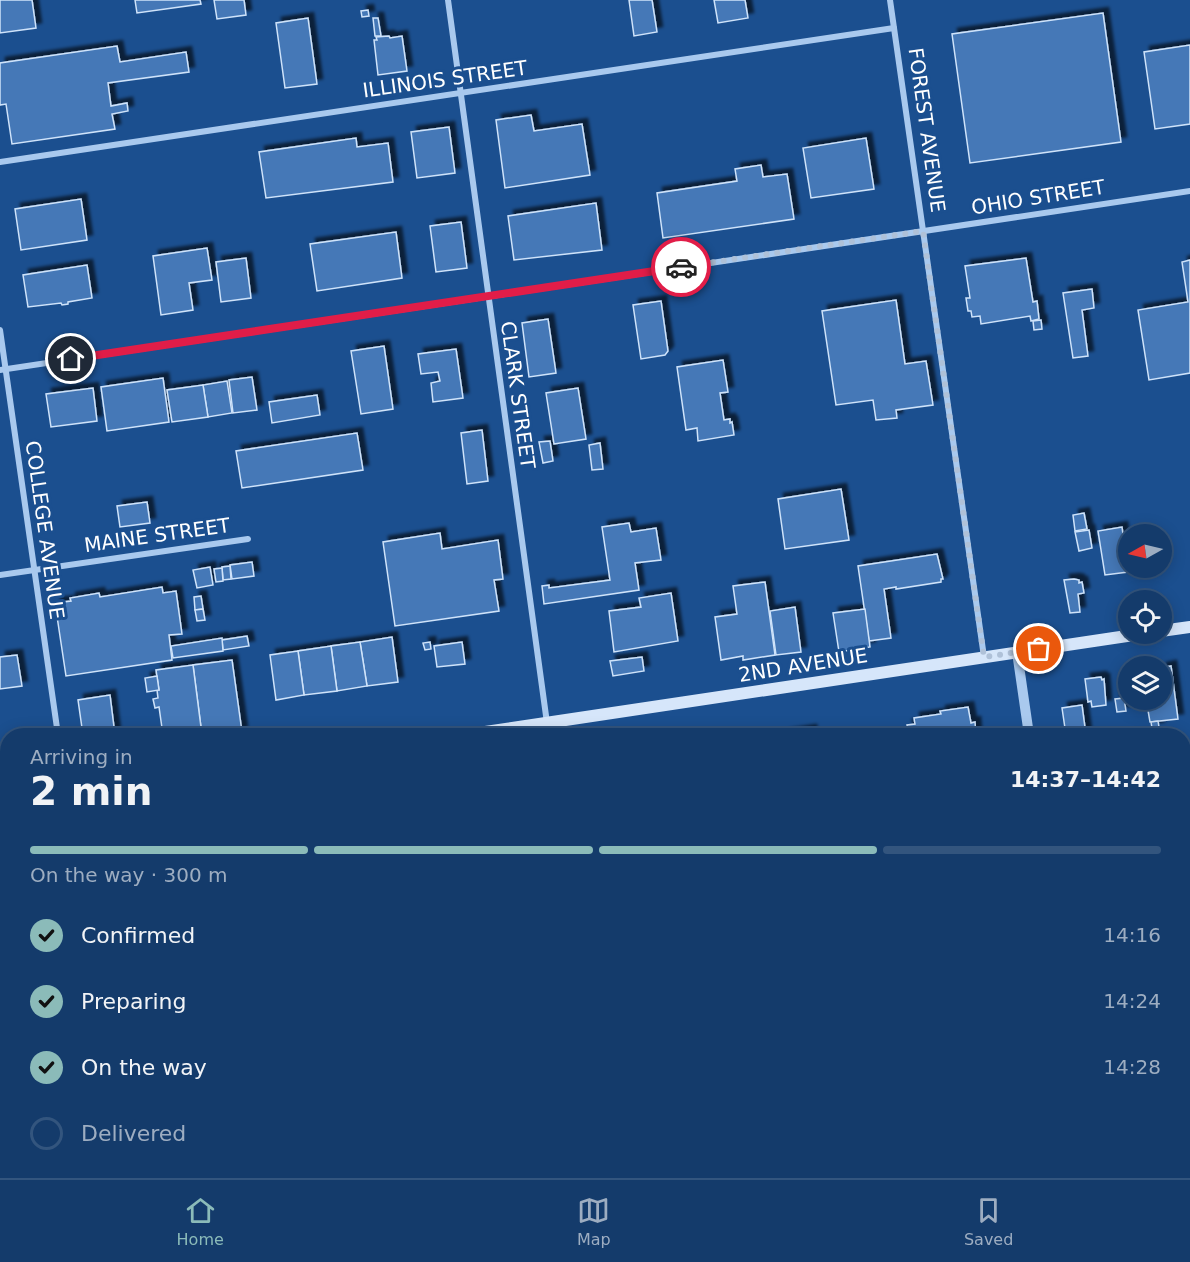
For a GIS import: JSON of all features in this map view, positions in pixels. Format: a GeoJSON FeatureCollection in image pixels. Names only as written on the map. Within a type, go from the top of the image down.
{"type":"FeatureCollection","features":[{"type":"Feature","properties":{"kind":"main road"},"geometry":{"type":"LineString","coordinates":[[1172,629],[1190,627]]}},
{"type":"Feature","properties":{"kind":"main road","name":"2ND AVENUE"},"geometry":{"type":"LineString","coordinates":[[517,728],[1118,637]]}},
{"type":"Feature","properties":{"kind":"street","name":"CLARK STREET"},"geometry":{"type":"LineString","coordinates":[[448,0],[547,723]]}},
{"type":"Feature","properties":{"kind":"street","name":"FOREST AVENUE"},"geometry":{"type":"LineString","coordinates":[[890,0],[984,657]]}},
{"type":"Feature","properties":{"kind":"street","name":"ILLINOIS STREET"},"geometry":{"type":"LineString","coordinates":[[0,162],[894,28]]}},
{"type":"Feature","properties":{"kind":"street","name":"OHIO STREET"},"geometry":{"type":"LineString","coordinates":[[3,370],[1190,191]]}},
{"type":"Feature","properties":{"kind":"street","name":"COLLEGE AVENUE"},"geometry":{"type":"LineString","coordinates":[[0,330],[3,370],[57,728]]}},
{"type":"Feature","properties":{"kind":"street","name":"MAINE STREET"},"geometry":{"type":"LineString","coordinates":[[0,575],[248,538]]}},
{"type":"Feature","properties":{"kind":"street"},"geometry":{"type":"LineString","coordinates":[[1017,652],[1028,728]]}},
{"type":"Feature","properties":{"kind":"building"},"geometry":{"type":"Polygon","coordinates":[[[0,0],[32,0],[36,28],[0,33],[0,0]]]}},
{"type":"Feature","properties":{"kind":"building"},"geometry":{"type":"Polygon","coordinates":[[[135,0],[200,0],[201,4],[137,13],[135,0]]]}},
{"type":"Feature","properties":{"kind":"building"},"geometry":{"type":"Polygon","coordinates":[[[214,0],[244,0],[246,15],[217,19],[214,0]]]}},
{"type":"Feature","properties":{"kind":"building"},"geometry":{"type":"Polygon","coordinates":[[[629,0],[652,0],[657,32],[634,36],[629,0]]]}},
{"type":"Feature","properties":{"kind":"building"},"geometry":{"type":"Polygon","coordinates":[[[714,0],[745,0],[748,18],[718,23],[714,0]]]}},
{"type":"Feature","properties":{"kind":"building"},"geometry":{"type":"Polygon","coordinates":[[[368,10],[369,16],[362,17],[361,11],[368,10]]]}},
{"type":"Feature","properties":{"kind":"building"},"geometry":{"type":"Polygon","coordinates":[[[1103,13],[1121,142],[970,163],[952,34],[1103,13]]]}},
{"type":"Feature","properties":{"kind":"building"},"geometry":{"type":"Polygon","coordinates":[[[308,18],[317,84],[285,88],[276,23],[308,18]]]}},
{"type":"Feature","properties":{"kind":"building"},"geometry":{"type":"Polygon","coordinates":[[[373,18],[378,18],[381,36],[375,36],[373,18]]]}},
{"type":"Feature","properties":{"kind":"building"},"geometry":{"type":"Polygon","coordinates":[[[389,36],[390,38],[402,36],[407,71],[378,75],[374,40],[377,40],[376,37],[389,36]]]}},
{"type":"Feature","properties":{"kind":"building"},"geometry":{"type":"Polygon","coordinates":[[[1190,45],[1190,124],[1155,129],[1144,52],[1190,45]]]}},
{"type":"Feature","properties":{"kind":"building"},"geometry":{"type":"Polygon","coordinates":[[[117,46],[120,62],[186,52],[189,72],[108,83],[111,106],[127,103],[128,111],[112,114],[115,129],[12,144],[6,104],[0,105],[0,63],[117,46]]]}},
{"type":"Feature","properties":{"kind":"building"},"geometry":{"type":"Polygon","coordinates":[[[531,115],[534,131],[582,124],[590,175],[505,188],[496,120],[531,115]]]}},
{"type":"Feature","properties":{"kind":"building"},"geometry":{"type":"Polygon","coordinates":[[[449,127],[455,173],[417,178],[411,132],[449,127]]]}},
{"type":"Feature","properties":{"kind":"building"},"geometry":{"type":"Polygon","coordinates":[[[356,138],[357,147],[388,143],[393,182],[266,198],[259,152],[356,138]]]}},
{"type":"Feature","properties":{"kind":"building"},"geometry":{"type":"Polygon","coordinates":[[[866,138],[874,189],[811,198],[803,148],[866,138]]]}},
{"type":"Feature","properties":{"kind":"building"},"geometry":{"type":"Polygon","coordinates":[[[761,165],[763,177],[787,174],[794,219],[663,238],[657,193],[737,181],[735,169],[761,165]]]}},
{"type":"Feature","properties":{"kind":"building"},"geometry":{"type":"Polygon","coordinates":[[[81,199],[87,240],[21,250],[15,209],[81,199]]]}},
{"type":"Feature","properties":{"kind":"building"},"geometry":{"type":"Polygon","coordinates":[[[596,203],[602,250],[514,260],[508,216],[596,203]]]}},
{"type":"Feature","properties":{"kind":"building"},"geometry":{"type":"Polygon","coordinates":[[[461,222],[467,268],[436,272],[430,226],[461,222]]]}},
{"type":"Feature","properties":{"kind":"building"},"geometry":{"type":"Polygon","coordinates":[[[396,232],[402,278],[317,291],[310,244],[396,232]]]}},
{"type":"Feature","properties":{"kind":"building"},"geometry":{"type":"Polygon","coordinates":[[[207,248],[212,280],[189,283],[193,310],[161,315],[153,256],[207,248]]]}},
{"type":"Feature","properties":{"kind":"building"},"geometry":{"type":"Polygon","coordinates":[[[246,258],[251,298],[221,302],[216,262],[246,258]]]}},
{"type":"Feature","properties":{"kind":"building"},"geometry":{"type":"Polygon","coordinates":[[[1026,258],[1033,302],[1037,301],[1039,319],[1031,321],[1030,316],[981,324],[980,316],[972,317],[971,311],[968,311],[966,298],[970,298],[965,266],[1026,258]]]}},
{"type":"Feature","properties":{"kind":"building"},"geometry":{"type":"Polygon","coordinates":[[[1190,260],[1190,373],[1149,380],[1138,310],[1188,302],[1182,262],[1190,260]]]}},
{"type":"Feature","properties":{"kind":"building"},"geometry":{"type":"Polygon","coordinates":[[[87,265],[92,298],[62,305],[61,303],[28,307],[23,275],[87,265]]]}},
{"type":"Feature","properties":{"kind":"building"},"geometry":{"type":"Polygon","coordinates":[[[1092,289],[1094,308],[1082,310],[1088,356],[1073,358],[1063,293],[1092,289]]]}},
{"type":"Feature","properties":{"kind":"building"},"geometry":{"type":"Polygon","coordinates":[[[896,300],[905,364],[926,361],[933,405],[896,410],[897,418],[876,420],[873,400],[836,405],[822,311],[896,300]]]}},
{"type":"Feature","properties":{"kind":"building"},"geometry":{"type":"Polygon","coordinates":[[[661,301],[668,351],[665,355],[641,359],[633,305],[661,301]]]}},
{"type":"Feature","properties":{"kind":"building"},"geometry":{"type":"Polygon","coordinates":[[[548,319],[556,373],[529,377],[522,323],[548,319]]]}},
{"type":"Feature","properties":{"kind":"building"},"geometry":{"type":"Polygon","coordinates":[[[1041,320],[1042,329],[1034,330],[1033,321],[1041,320]]]}},
{"type":"Feature","properties":{"kind":"building"},"geometry":{"type":"Polygon","coordinates":[[[384,346],[393,409],[361,414],[351,351],[384,346]]]}},
{"type":"Feature","properties":{"kind":"building"},"geometry":{"type":"Polygon","coordinates":[[[456,349],[463,398],[433,402],[431,383],[440,381],[438,372],[421,374],[418,354],[456,349]]]}},
{"type":"Feature","properties":{"kind":"building"},"geometry":{"type":"Polygon","coordinates":[[[723,360],[728,392],[720,393],[724,420],[730,419],[730,423],[732,422],[734,435],[698,441],[697,428],[686,430],[677,367],[723,360]]]}},
{"type":"Feature","properties":{"kind":"building"},"geometry":{"type":"Polygon","coordinates":[[[252,377],[257,410],[233,413],[229,380],[252,377]]]}},
{"type":"Feature","properties":{"kind":"building"},"geometry":{"type":"Polygon","coordinates":[[[163,378],[169,422],[107,431],[101,387],[163,378]]]}},
{"type":"Feature","properties":{"kind":"building"},"geometry":{"type":"Polygon","coordinates":[[[227,381],[232,413],[208,417],[203,385],[227,381]]]}},
{"type":"Feature","properties":{"kind":"building"},"geometry":{"type":"Polygon","coordinates":[[[203,385],[208,417],[172,422],[167,390],[203,385]]]}},
{"type":"Feature","properties":{"kind":"building"},"geometry":{"type":"Polygon","coordinates":[[[93,388],[97,421],[51,427],[46,394],[93,388]]]}},
{"type":"Feature","properties":{"kind":"building"},"geometry":{"type":"Polygon","coordinates":[[[578,388],[586,439],[554,444],[546,393],[578,388]]]}},
{"type":"Feature","properties":{"kind":"building"},"geometry":{"type":"Polygon","coordinates":[[[317,395],[320,415],[272,423],[269,402],[317,395]]]}},
{"type":"Feature","properties":{"kind":"building"},"geometry":{"type":"Polygon","coordinates":[[[482,430],[488,481],[467,484],[461,433],[482,430]]]}},
{"type":"Feature","properties":{"kind":"building"},"geometry":{"type":"Polygon","coordinates":[[[357,433],[363,470],[242,488],[236,451],[357,433]]]}},
{"type":"Feature","properties":{"kind":"building"},"geometry":{"type":"Polygon","coordinates":[[[550,441],[553,461],[543,463],[539,442],[550,441]]]}},
{"type":"Feature","properties":{"kind":"building"},"geometry":{"type":"Polygon","coordinates":[[[600,443],[603,469],[592,470],[589,445],[600,443]]]}},
{"type":"Feature","properties":{"kind":"building"},"geometry":{"type":"Polygon","coordinates":[[[841,489],[849,540],[785,549],[778,499],[841,489]]]}},
{"type":"Feature","properties":{"kind":"building"},"geometry":{"type":"Polygon","coordinates":[[[147,502],[150,523],[120,527],[117,506],[147,502]]]}},
{"type":"Feature","properties":{"kind":"building"},"geometry":{"type":"Polygon","coordinates":[[[1084,513],[1087,529],[1075,531],[1073,515],[1084,513]]]}},
{"type":"Feature","properties":{"kind":"building"},"geometry":{"type":"Polygon","coordinates":[[[629,523],[631,532],[656,528],[661,560],[635,563],[639,590],[544,604],[542,586],[549,585],[549,588],[610,580],[602,527],[629,523]]]}},
{"type":"Feature","properties":{"kind":"building"},"geometry":{"type":"Polygon","coordinates":[[[1118,528],[1118,573],[1105,575],[1098,531],[1118,528]]]}},
{"type":"Feature","properties":{"kind":"building"},"geometry":{"type":"Polygon","coordinates":[[[1089,530],[1092,548],[1079,551],[1075,532],[1089,530]]]}},
{"type":"Feature","properties":{"kind":"building"},"geometry":{"type":"Polygon","coordinates":[[[440,533],[442,549],[498,540],[503,579],[494,580],[499,611],[395,626],[383,542],[440,533]]]}},
{"type":"Feature","properties":{"kind":"building"},"geometry":{"type":"Polygon","coordinates":[[[937,554],[943,579],[941,582],[884,589],[891,638],[869,641],[858,566],[937,554]]]}},
{"type":"Feature","properties":{"kind":"building"},"geometry":{"type":"Polygon","coordinates":[[[252,562],[254,576],[232,579],[230,565],[252,562]]]}},
{"type":"Feature","properties":{"kind":"building"},"geometry":{"type":"Polygon","coordinates":[[[230,566],[231,579],[223,580],[222,567],[230,566]]]}},
{"type":"Feature","properties":{"kind":"building"},"geometry":{"type":"Polygon","coordinates":[[[210,567],[213,585],[197,588],[193,570],[210,567]]]}},
{"type":"Feature","properties":{"kind":"building"},"geometry":{"type":"Polygon","coordinates":[[[222,568],[223,581],[216,582],[214,569],[222,568]]]}},
{"type":"Feature","properties":{"kind":"building"},"geometry":{"type":"Polygon","coordinates":[[[1064,580],[1079,580],[1079,583],[1082,582],[1084,593],[1078,594],[1080,612],[1070,613],[1064,580]]]}},
{"type":"Feature","properties":{"kind":"building"},"geometry":{"type":"Polygon","coordinates":[[[765,582],[775,655],[743,660],[743,656],[721,660],[715,617],[737,614],[733,586],[765,582]]]}},
{"type":"Feature","properties":{"kind":"building"},"geometry":{"type":"Polygon","coordinates":[[[162,587],[163,593],[176,591],[182,634],[169,635],[172,660],[66,676],[55,603],[99,593],[100,597],[162,587]]]}},
{"type":"Feature","properties":{"kind":"building"},"geometry":{"type":"Polygon","coordinates":[[[671,593],[678,641],[614,652],[609,611],[641,607],[639,598],[671,593]]]}},
{"type":"Feature","properties":{"kind":"building"},"geometry":{"type":"Polygon","coordinates":[[[201,596],[203,609],[195,610],[194,597],[201,596]]]}},
{"type":"Feature","properties":{"kind":"building"},"geometry":{"type":"Polygon","coordinates":[[[795,607],[801,652],[776,655],[770,611],[795,607]]]}},
{"type":"Feature","properties":{"kind":"building"},"geometry":{"type":"Polygon","coordinates":[[[203,609],[205,620],[197,621],[195,610],[203,609]]]}},
{"type":"Feature","properties":{"kind":"building"},"geometry":{"type":"Polygon","coordinates":[[[865,609],[870,647],[839,652],[833,613],[865,609]]]}},
{"type":"Feature","properties":{"kind":"building"},"geometry":{"type":"Polygon","coordinates":[[[247,636],[249,646],[223,650],[222,640],[247,636]]]}},
{"type":"Feature","properties":{"kind":"building"},"geometry":{"type":"Polygon","coordinates":[[[392,637],[398,682],[367,686],[360,642],[392,637]]]}},
{"type":"Feature","properties":{"kind":"building"},"geometry":{"type":"Polygon","coordinates":[[[222,638],[223,651],[173,658],[171,646],[222,638]]]}},
{"type":"Feature","properties":{"kind":"building"},"geometry":{"type":"Polygon","coordinates":[[[360,642],[367,686],[337,691],[331,646],[360,642]]]}},
{"type":"Feature","properties":{"kind":"building"},"geometry":{"type":"Polygon","coordinates":[[[430,642],[431,649],[425,650],[423,643],[430,642]]]}},
{"type":"Feature","properties":{"kind":"building"},"geometry":{"type":"Polygon","coordinates":[[[462,642],[465,664],[437,667],[434,646],[462,642]]]}},
{"type":"Feature","properties":{"kind":"building"},"geometry":{"type":"Polygon","coordinates":[[[331,646],[337,691],[304,695],[298,651],[331,646]]]}},
{"type":"Feature","properties":{"kind":"building"},"geometry":{"type":"Polygon","coordinates":[[[298,651],[304,695],[276,700],[270,655],[298,651]]]}},
{"type":"Feature","properties":{"kind":"building"},"geometry":{"type":"Polygon","coordinates":[[[17,655],[22,686],[0,689],[0,657],[17,655]]]}},
{"type":"Feature","properties":{"kind":"building"},"geometry":{"type":"Polygon","coordinates":[[[642,657],[644,671],[613,676],[610,661],[642,657]]]}},
{"type":"Feature","properties":{"kind":"building"},"geometry":{"type":"Polygon","coordinates":[[[232,660],[241,728],[201,728],[193,665],[232,660]]]}},
{"type":"Feature","properties":{"kind":"building"},"geometry":{"type":"Polygon","coordinates":[[[193,665],[201,728],[162,728],[159,707],[155,708],[153,699],[158,698],[157,690],[159,690],[156,670],[193,665]]]}},
{"type":"Feature","properties":{"kind":"building"},"geometry":{"type":"Polygon","coordinates":[[[1172,674],[1178,719],[1150,722],[1148,710],[1172,710],[1172,674]]]}},
{"type":"Feature","properties":{"kind":"building"},"geometry":{"type":"Polygon","coordinates":[[[157,676],[159,690],[147,692],[145,678],[157,676]]]}},
{"type":"Feature","properties":{"kind":"building"},"geometry":{"type":"Polygon","coordinates":[[[1101,677],[1102,680],[1104,679],[1106,705],[1092,707],[1091,701],[1088,702],[1085,679],[1101,677]]]}},
{"type":"Feature","properties":{"kind":"building"},"geometry":{"type":"Polygon","coordinates":[[[110,695],[114,728],[82,728],[78,700],[110,695]]]}},
{"type":"Feature","properties":{"kind":"building"},"geometry":{"type":"Polygon","coordinates":[[[1115,699],[1118,699],[1118,710],[1126,711],[1117,712],[1115,699]]]}},
{"type":"Feature","properties":{"kind":"building"},"geometry":{"type":"Polygon","coordinates":[[[1082,705],[1085,728],[1065,728],[1062,708],[1082,705]]]}},
{"type":"Feature","properties":{"kind":"building"},"geometry":{"type":"Polygon","coordinates":[[[968,707],[971,723],[975,722],[975,728],[908,728],[907,725],[915,724],[914,718],[941,714],[940,711],[968,707]]]}},
{"type":"Feature","properties":{"kind":"building"},"geometry":{"type":"Polygon","coordinates":[[[1158,721],[1159,727],[1152,728],[1151,722],[1158,721]]]}},
{"type":"Feature","properties":{"kind":"way so far"},"geometry":{"type":"LineString","coordinates":[[681,267],[923,231],[984,657],[1039,649]]}},
{"type":"Feature","properties":{"kind":"route"},"geometry":{"type":"LineString","coordinates":[[71,359],[681,267]]}}]}
